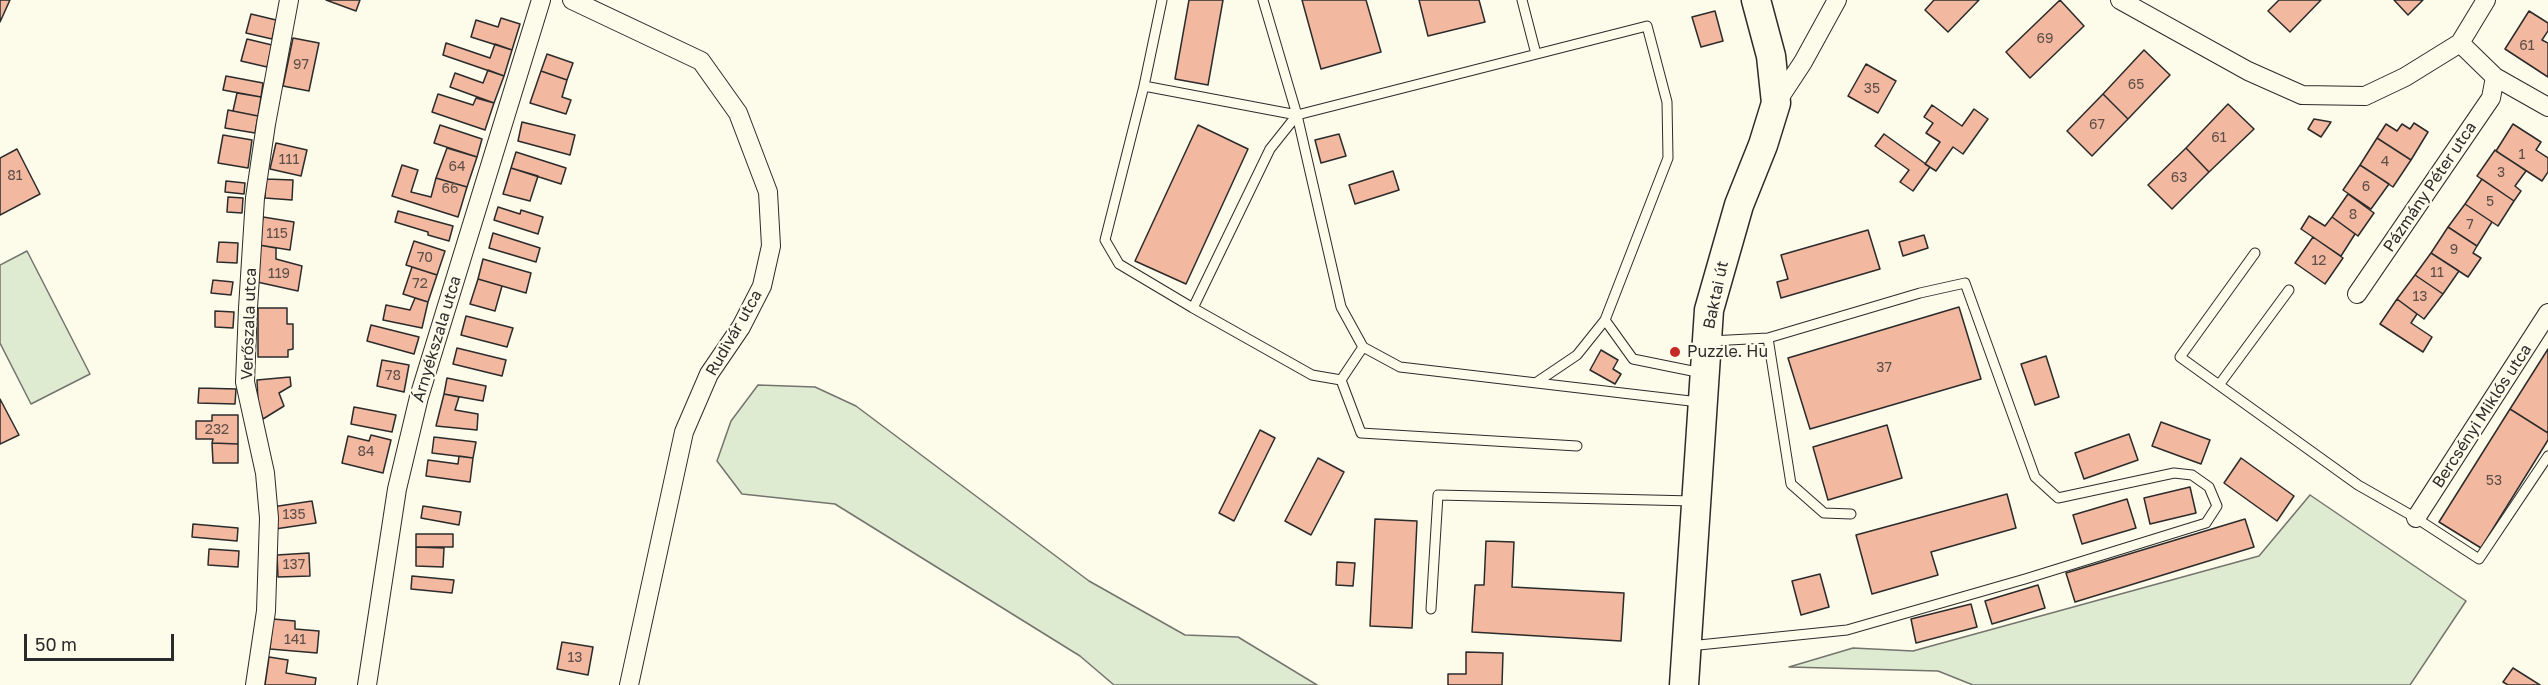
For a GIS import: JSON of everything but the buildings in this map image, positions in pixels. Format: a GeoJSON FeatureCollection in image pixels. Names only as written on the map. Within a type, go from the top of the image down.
{"type":"FeatureCollection","features":[{"type":"Feature","properties":{"kind":"main road","name":"Baktai út"},"geometry":{"type":"LineString","coordinates":[[1684,685],[1709,310],[1727,244],[1776,102],[1762,1]]}},
{"type":"Feature","properties":{"kind":"street","name":"Verőszala utca"},"geometry":{"type":"LineString","coordinates":[[255,685],[266,611],[269,519],[265,473],[245,382],[248,308],[255,198],[289,0]]}},
{"type":"Feature","properties":{"kind":"street","name":"Árnyékszala utca"},"geometry":{"type":"LineString","coordinates":[[367,685],[397,489],[419,397],[541,0]]}},
{"type":"Feature","properties":{"kind":"street","name":"Rudivár utca"},"geometry":{"type":"LineString","coordinates":[[572,0],[701,61],[738,113],[768,192],[771,246],[762,286],[741,327],[709,374],[684,432],[629,685]]}},
{"type":"Feature","properties":{"kind":"street"},"geometry":{"type":"LineString","coordinates":[[1776,102],[1803,62],[1837,0]]}},
{"type":"Feature","properties":{"kind":"street"},"geometry":{"type":"LineString","coordinates":[[2120,0],[2248,71],[2302,95],[2365,96],[2405,77],[2460,43],[2486,0]]}},
{"type":"Feature","properties":{"kind":"street"},"geometry":{"type":"LineString","coordinates":[[2460,43],[2494,77],[2548,107]]}},
{"type":"Feature","properties":{"kind":"street","name":"Pázmány Péter utca"},"geometry":{"type":"LineString","coordinates":[[2357,294],[2491,98],[2494,77]]}},
{"type":"Feature","properties":{"kind":"street","name":"Bercsényi Miklós utca"},"geometry":{"type":"LineString","coordinates":[[2416,519],[2548,313]]}},
{"type":"Feature","properties":{"kind":"lane"},"geometry":{"type":"LineString","coordinates":[[1162,0],[1144,86],[1105,240],[1119,264],[1193,309],[1312,375],[1341,380]]}},
{"type":"Feature","properties":{"kind":"lane"},"geometry":{"type":"LineString","coordinates":[[1263,0],[1297,115],[1341,307],[1363,347],[1400,366],[1702,402]]}},
{"type":"Feature","properties":{"kind":"lane"},"geometry":{"type":"LineString","coordinates":[[1522,0],[1536,54]]}},
{"type":"Feature","properties":{"kind":"lane"},"geometry":{"type":"LineString","coordinates":[[1144,86],[1297,115],[1647,26],[1667,102],[1668,158],[1605,320],[1577,355],[1537,382]]}},
{"type":"Feature","properties":{"kind":"lane"},"geometry":{"type":"LineString","coordinates":[[1193,309],[1270,149],[1297,115]]}},
{"type":"Feature","properties":{"kind":"lane"},"geometry":{"type":"LineString","coordinates":[[2255,253],[2180,357],[2358,485],[2479,559],[2548,456]]}},
{"type":"Feature","properties":{"kind":"lane"},"geometry":{"type":"LineString","coordinates":[[1687,646],[1847,630],[2025,579],[2206,523],[2217,506],[2208,488],[2192,476],[2174,473],[2058,498],[2035,477],[1965,283],[1920,293],[1768,338],[1707,341]]}},
{"type":"Feature","properties":{"kind":"lane"},"geometry":{"type":"LineString","coordinates":[[2219,385],[2289,290]]}},
{"type":"Feature","properties":{"kind":"lane"},"geometry":{"type":"LineString","coordinates":[[1605,320],[1634,359],[1704,373]]}},
{"type":"Feature","properties":{"kind":"lane"},"geometry":{"type":"LineString","coordinates":[[1768,338],[1791,484],[1824,513],[1851,514]]}},
{"type":"Feature","properties":{"kind":"lane"},"geometry":{"type":"LineString","coordinates":[[1341,380],[1363,347]]}},
{"type":"Feature","properties":{"kind":"lane"},"geometry":{"type":"LineString","coordinates":[[1341,380],[1361,433],[1577,446]]}},
{"type":"Feature","properties":{"kind":"lane"},"geometry":{"type":"LineString","coordinates":[[1431,609],[1438,495],[1695,501]]}},
{"type":"Feature","properties":{"kind":"green space"},"geometry":{"type":"Polygon","coordinates":[[[27,251],[90,374],[31,404],[0,343],[0,265],[27,251]]]}},
{"type":"Feature","properties":{"kind":"green space"},"geometry":{"type":"Polygon","coordinates":[[[758,385],[815,387],[856,406],[1089,581],[1185,635],[1238,637],[1317,685],[1114,685],[1080,656],[835,504],[742,494],[717,461],[731,421],[758,385]]]}},
{"type":"Feature","properties":{"kind":"green space"},"geometry":{"type":"Polygon","coordinates":[[[2310,495],[2466,601],[2410,685],[1973,685],[1938,671],[1789,667],[1853,648],[1913,651],[2259,556],[2310,495]]]}},
{"type":"Feature","properties":{"kind":"place","name":"Puzzle. Hu"},"geometry":{"type":"Point","coordinates":[1675,352]}}]}
